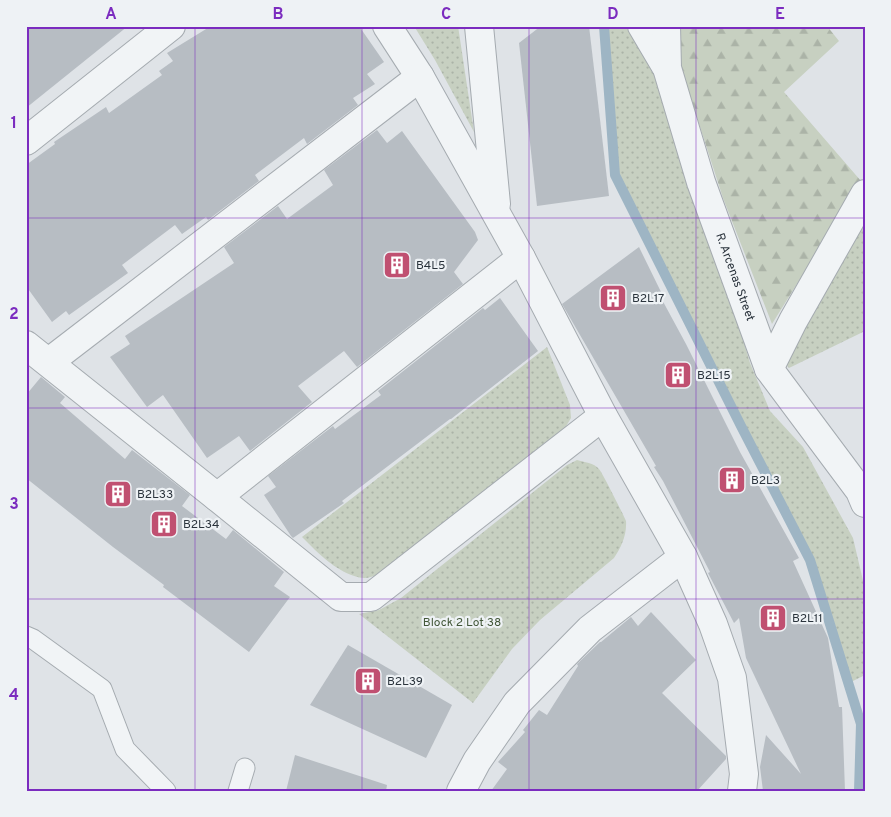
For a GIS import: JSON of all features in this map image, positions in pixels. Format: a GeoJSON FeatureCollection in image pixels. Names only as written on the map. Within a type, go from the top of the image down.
{"type":"FeatureCollection","features":[{"type":"Feature","properties":{"kind":"street"},"geometry":{"type":"LineString","coordinates":[[26,141],[171,26]]}},
{"type":"Feature","properties":{"kind":"street"},"geometry":{"type":"LineString","coordinates":[[387,26],[420,77],[498,216],[603,416],[683,557],[713,624],[732,678],[744,774],[742,791]]}},
{"type":"Feature","properties":{"kind":"street"},"geometry":{"type":"LineString","coordinates":[[479,26],[498,216]]}},
{"type":"Feature","properties":{"kind":"street"},"geometry":{"type":"LineString","coordinates":[[642,26],[667,68]]}},
{"type":"Feature","properties":{"kind":"street","name":"R. Arcenas Street"},"geometry":{"type":"LineString","coordinates":[[666,26],[667,68],[701,182],[769,369],[860,491],[865,503]]}},
{"type":"Feature","properties":{"kind":"street"},"geometry":{"type":"LineString","coordinates":[[49,362],[420,77]]}},
{"type":"Feature","properties":{"kind":"street"},"geometry":{"type":"LineString","coordinates":[[769,369],[793,321],[865,194]]}},
{"type":"Feature","properties":{"kind":"street"},"geometry":{"type":"LineString","coordinates":[[217,497],[521,258]]}},
{"type":"Feature","properties":{"kind":"street"},"geometry":{"type":"LineString","coordinates":[[26,345],[340,597],[371,598],[603,416]]}},
{"type":"Feature","properties":{"kind":"street"},"geometry":{"type":"LineString","coordinates":[[461,791],[477,761],[517,703],[590,630],[683,557]]}},
{"type":"Feature","properties":{"kind":"lane"},"geometry":{"type":"LineString","coordinates":[[26,636],[33,639],[102,689],[125,749],[166,791]]}},
{"type":"Feature","properties":{"kind":"lane"},"geometry":{"type":"LineString","coordinates":[[238,791],[245,768]]}},
{"type":"Feature","properties":{"kind":"green space"},"geometry":{"type":"Polygon","coordinates":[[[414,26],[458,26],[474,132],[435,60],[414,26]]]}},
{"type":"Feature","properties":{"kind":"green space"},"geometry":{"type":"Polygon","coordinates":[[[604,26],[625,26],[653,62],[669,115],[675,145],[702,209],[728,287],[750,363],[770,411],[803,447],[853,538],[865,589],[865,675],[849,683],[810,560],[615,175],[604,26]]]}},
{"type":"Feature","properties":{"kind":"green space"},"geometry":{"type":"Polygon","coordinates":[[[677,26],[827,26],[839,41],[784,92],[861,181],[772,324],[723,198],[680,65],[677,26]]]}},
{"type":"Feature","properties":{"kind":"green space"},"geometry":{"type":"Polygon","coordinates":[[[865,221],[865,331],[789,368],[783,361],[865,221]]]}},
{"type":"Feature","properties":{"kind":"green space"},"geometry":{"type":"Polygon","coordinates":[[[547,347],[570,405],[571,418],[565,428],[379,574],[364,578],[346,573],[330,563],[302,537],[547,347]]]}},
{"type":"Feature","properties":{"kind":"green space","name":"Block 2 Lot 38"},"geometry":{"type":"Polygon","coordinates":[[[577,460],[597,467],[613,495],[626,521],[626,531],[621,546],[614,558],[540,620],[512,649],[473,703],[359,614],[379,610],[401,598],[567,465],[577,460]]]}},
{"type":"Feature","properties":{"kind":"building"},"geometry":{"type":"Polygon","coordinates":[[[26,26],[128,26],[26,108],[26,26]]]}},
{"type":"Feature","properties":{"kind":"building"},"geometry":{"type":"Polygon","coordinates":[[[211,26],[359,26],[384,62],[367,74],[375,84],[353,98],[358,105],[307,144],[304,138],[255,175],[259,181],[208,220],[206,217],[182,234],[175,225],[122,265],[128,273],[69,315],[66,311],[52,322],[26,286],[26,165],[55,144],[54,142],[106,107],[109,113],[162,75],[159,71],[173,61],[167,53],[211,26]]]}},
{"type":"Feature","properties":{"kind":"building"},"geometry":{"type":"Polygon","coordinates":[[[541,26],[589,26],[609,196],[537,206],[519,43],[541,26]]]}},
{"type":"Feature","properties":{"kind":"building"},"geometry":{"type":"Polygon","coordinates":[[[377,130],[387,143],[402,131],[475,232],[478,240],[454,272],[463,284],[357,367],[344,351],[298,386],[312,402],[250,451],[239,436],[207,458],[163,395],[147,407],[110,357],[130,344],[125,336],[234,263],[224,247],[278,206],[287,219],[333,185],[324,170],[377,130]]]}},
{"type":"Feature","properties":{"kind":"building"},"geometry":{"type":"Polygon","coordinates":[[[639,247],[662,294],[660,296],[740,452],[799,558],[793,561],[828,638],[839,707],[842,707],[845,791],[763,791],[760,767],[766,735],[801,774],[746,658],[739,618],[734,623],[708,573],[710,572],[654,467],[656,466],[562,304],[639,247]]]}},
{"type":"Feature","properties":{"kind":"building"},"geometry":{"type":"Polygon","coordinates":[[[500,298],[538,351],[342,501],[344,503],[293,538],[264,495],[276,487],[268,476],[333,426],[335,429],[381,395],[378,391],[483,308],[485,310],[500,298]]]}},
{"type":"Feature","properties":{"kind":"building"},"geometry":{"type":"Polygon","coordinates":[[[41,377],[65,397],[60,403],[125,459],[132,450],[190,495],[182,506],[226,539],[233,530],[284,572],[274,586],[290,597],[249,652],[163,587],[164,585],[26,478],[26,395],[41,377]]]}},
{"type":"Feature","properties":{"kind":"building"},"geometry":{"type":"Polygon","coordinates":[[[651,612],[696,660],[662,693],[726,756],[726,759],[697,791],[491,791],[507,769],[498,762],[525,732],[523,730],[539,710],[547,715],[578,666],[577,664],[631,617],[638,626],[651,612]]]}},
{"type":"Feature","properties":{"kind":"building","name":"B2L39"},"geometry":{"type":"Polygon","coordinates":[[[348,645],[452,705],[426,758],[310,705],[348,645]]]}},
{"type":"Feature","properties":{"kind":"building"},"geometry":{"type":"Polygon","coordinates":[[[295,755],[387,785],[386,791],[286,791],[295,755]]]}},
{"type":"Feature","properties":{"kind":"waterway"},"geometry":{"type":"LineString","coordinates":[[604,26],[615,175],[810,560],[861,724],[859,791]]}},
{"type":"Feature","properties":{"kind":"place","name":"B4L5"},"geometry":{"type":"Point","coordinates":[397,265]}},
{"type":"Feature","properties":{"kind":"place","name":"B2L17"},"geometry":{"type":"Point","coordinates":[613,298]}},
{"type":"Feature","properties":{"kind":"place","name":"B2L15"},"geometry":{"type":"Point","coordinates":[678,375]}},
{"type":"Feature","properties":{"kind":"place","name":"B2L3"},"geometry":{"type":"Point","coordinates":[732,480]}},
{"type":"Feature","properties":{"kind":"place","name":"B2L33"},"geometry":{"type":"Point","coordinates":[118,494]}},
{"type":"Feature","properties":{"kind":"place","name":"B2L34"},"geometry":{"type":"Point","coordinates":[164,524]}},
{"type":"Feature","properties":{"kind":"place","name":"B2L11"},"geometry":{"type":"Point","coordinates":[773,618]}},
{"type":"Feature","properties":{"kind":"place","name":"B2L39"},"geometry":{"type":"Point","coordinates":[368,681]}}]}
